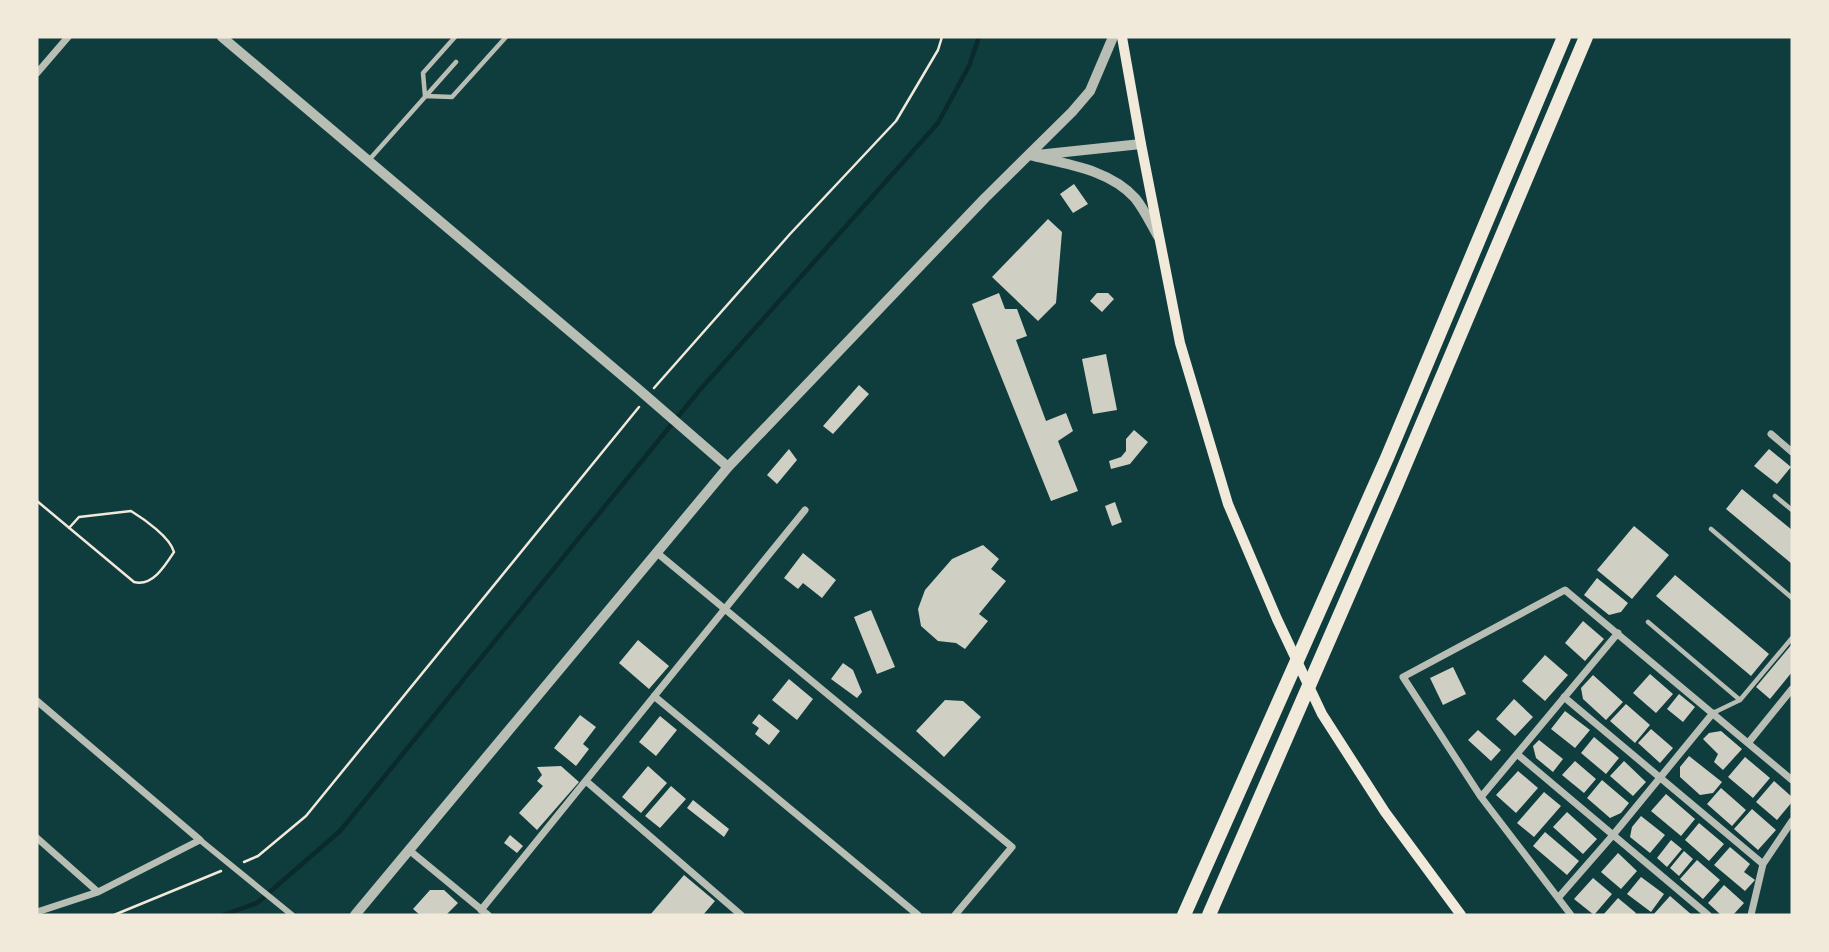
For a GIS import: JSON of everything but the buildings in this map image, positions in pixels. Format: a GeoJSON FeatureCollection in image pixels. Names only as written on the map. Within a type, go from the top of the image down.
{"type":"FeatureCollection","features":[{"type":"Feature","properties":{"kind":"highway"},"geometry":{"type":"LineString","coordinates":[[1184,915],[1387,458],[1564,37]]}},
{"type":"Feature","properties":{"kind":"highway"},"geometry":{"type":"LineString","coordinates":[[1209,915],[1396,486],[1586,37]]}},
{"type":"Feature","properties":{"kind":"main road"},"geometry":{"type":"LineString","coordinates":[[1122,37],[1181,343],[1228,505],[1277,619],[1322,713],[1385,813],[1461,915]]}},
{"type":"Feature","properties":{"kind":"street"},"geometry":{"type":"LineString","coordinates":[[37,73],[68,37]]}},
{"type":"Feature","properties":{"kind":"street"},"geometry":{"type":"LineString","coordinates":[[222,37],[728,467]]}},
{"type":"Feature","properties":{"kind":"street"},"geometry":{"type":"LineString","coordinates":[[355,915],[728,467],[985,198],[1072,112],[1090,91],[1113,37]]}},
{"type":"Feature","properties":{"kind":"street"},"geometry":{"type":"LineString","coordinates":[[1029,155],[1141,144]]}},
{"type":"Feature","properties":{"kind":"street"},"geometry":{"type":"LineString","coordinates":[[1029,155],[1083,168],[1110,179],[1135,198],[1160,239]]}},
{"type":"Feature","properties":{"kind":"street"},"geometry":{"type":"LineString","coordinates":[[1772,434],[1792,452]]}},
{"type":"Feature","properties":{"kind":"street"},"geometry":{"type":"LineString","coordinates":[[409,850],[484,913],[586,781],[805,510]]}},
{"type":"Feature","properties":{"kind":"street"},"geometry":{"type":"LineString","coordinates":[[656,552],[1012,848],[955,915]]}},
{"type":"Feature","properties":{"kind":"street"},"geometry":{"type":"LineString","coordinates":[[1571,915],[1481,797],[1403,677],[1565,590],[1792,780]]}},
{"type":"Feature","properties":{"kind":"street"},"geometry":{"type":"LineString","coordinates":[[1481,797],[1618,633]]}},
{"type":"Feature","properties":{"kind":"street"},"geometry":{"type":"LineString","coordinates":[[1749,742],[1792,689]]}},
{"type":"Feature","properties":{"kind":"street"},"geometry":{"type":"LineString","coordinates":[[654,696],[918,915]]}},
{"type":"Feature","properties":{"kind":"street"},"geometry":{"type":"LineString","coordinates":[[1564,697],[1763,864]]}},
{"type":"Feature","properties":{"kind":"street"},"geometry":{"type":"LineString","coordinates":[[37,701],[292,915]]}},
{"type":"Feature","properties":{"kind":"street"},"geometry":{"type":"LineString","coordinates":[[1558,898],[1713,713]]}},
{"type":"Feature","properties":{"kind":"street"},"geometry":{"type":"LineString","coordinates":[[1517,754],[1708,915]]}},
{"type":"Feature","properties":{"kind":"street"},"geometry":{"type":"LineString","coordinates":[[586,781],[741,915]]}},
{"type":"Feature","properties":{"kind":"street"},"geometry":{"type":"LineString","coordinates":[[1751,915],[1763,864],[1792,821]]}},
{"type":"Feature","properties":{"kind":"street"},"geometry":{"type":"LineString","coordinates":[[37,838],[98,892]]}},
{"type":"Feature","properties":{"kind":"street"},"geometry":{"type":"LineString","coordinates":[[37,912],[98,892],[200,840]]}},
{"type":"Feature","properties":{"kind":"lane"},"geometry":{"type":"LineString","coordinates":[[425,96],[423,73],[455,37]]}},
{"type":"Feature","properties":{"kind":"lane"},"geometry":{"type":"LineString","coordinates":[[425,96],[452,97],[506,37]]}},
{"type":"Feature","properties":{"kind":"lane"},"geometry":{"type":"LineString","coordinates":[[369,161],[456,62]]}},
{"type":"Feature","properties":{"kind":"lane"},"geometry":{"type":"LineString","coordinates":[[1775,496],[1792,510]]}},
{"type":"Feature","properties":{"kind":"lane"},"geometry":{"type":"LineString","coordinates":[[1711,529],[1792,598]]}},
{"type":"Feature","properties":{"kind":"lane"},"geometry":{"type":"LineString","coordinates":[[1648,622],[1740,699]]}},
{"type":"Feature","properties":{"kind":"lane"},"geometry":{"type":"LineString","coordinates":[[1713,713],[1740,699],[1792,638]]}},
{"type":"Feature","properties":{"kind":"path"},"geometry":{"type":"LineString","coordinates":[[652,391],[790,234],[896,121],[938,50],[942,37]]}},
{"type":"Feature","properties":{"kind":"path"},"geometry":{"type":"LineString","coordinates":[[234,866],[258,856],[306,816],[643,402]]}},
{"type":"Feature","properties":{"kind":"path"},"geometry":{"type":"LineString","coordinates":[[37,501],[69,528],[134,582],[142,584],[150,581],[174,552],[171,543],[131,511],[79,517],[69,528]]}},
{"type":"Feature","properties":{"kind":"path"},"geometry":{"type":"LineString","coordinates":[[114,915],[222,871]]}},
{"type":"Feature","properties":{"kind":"waterway"},"geometry":{"type":"LineString","coordinates":[[223,915],[257,903],[340,831],[698,392],[938,123],[969,66],[979,37]]}}]}
